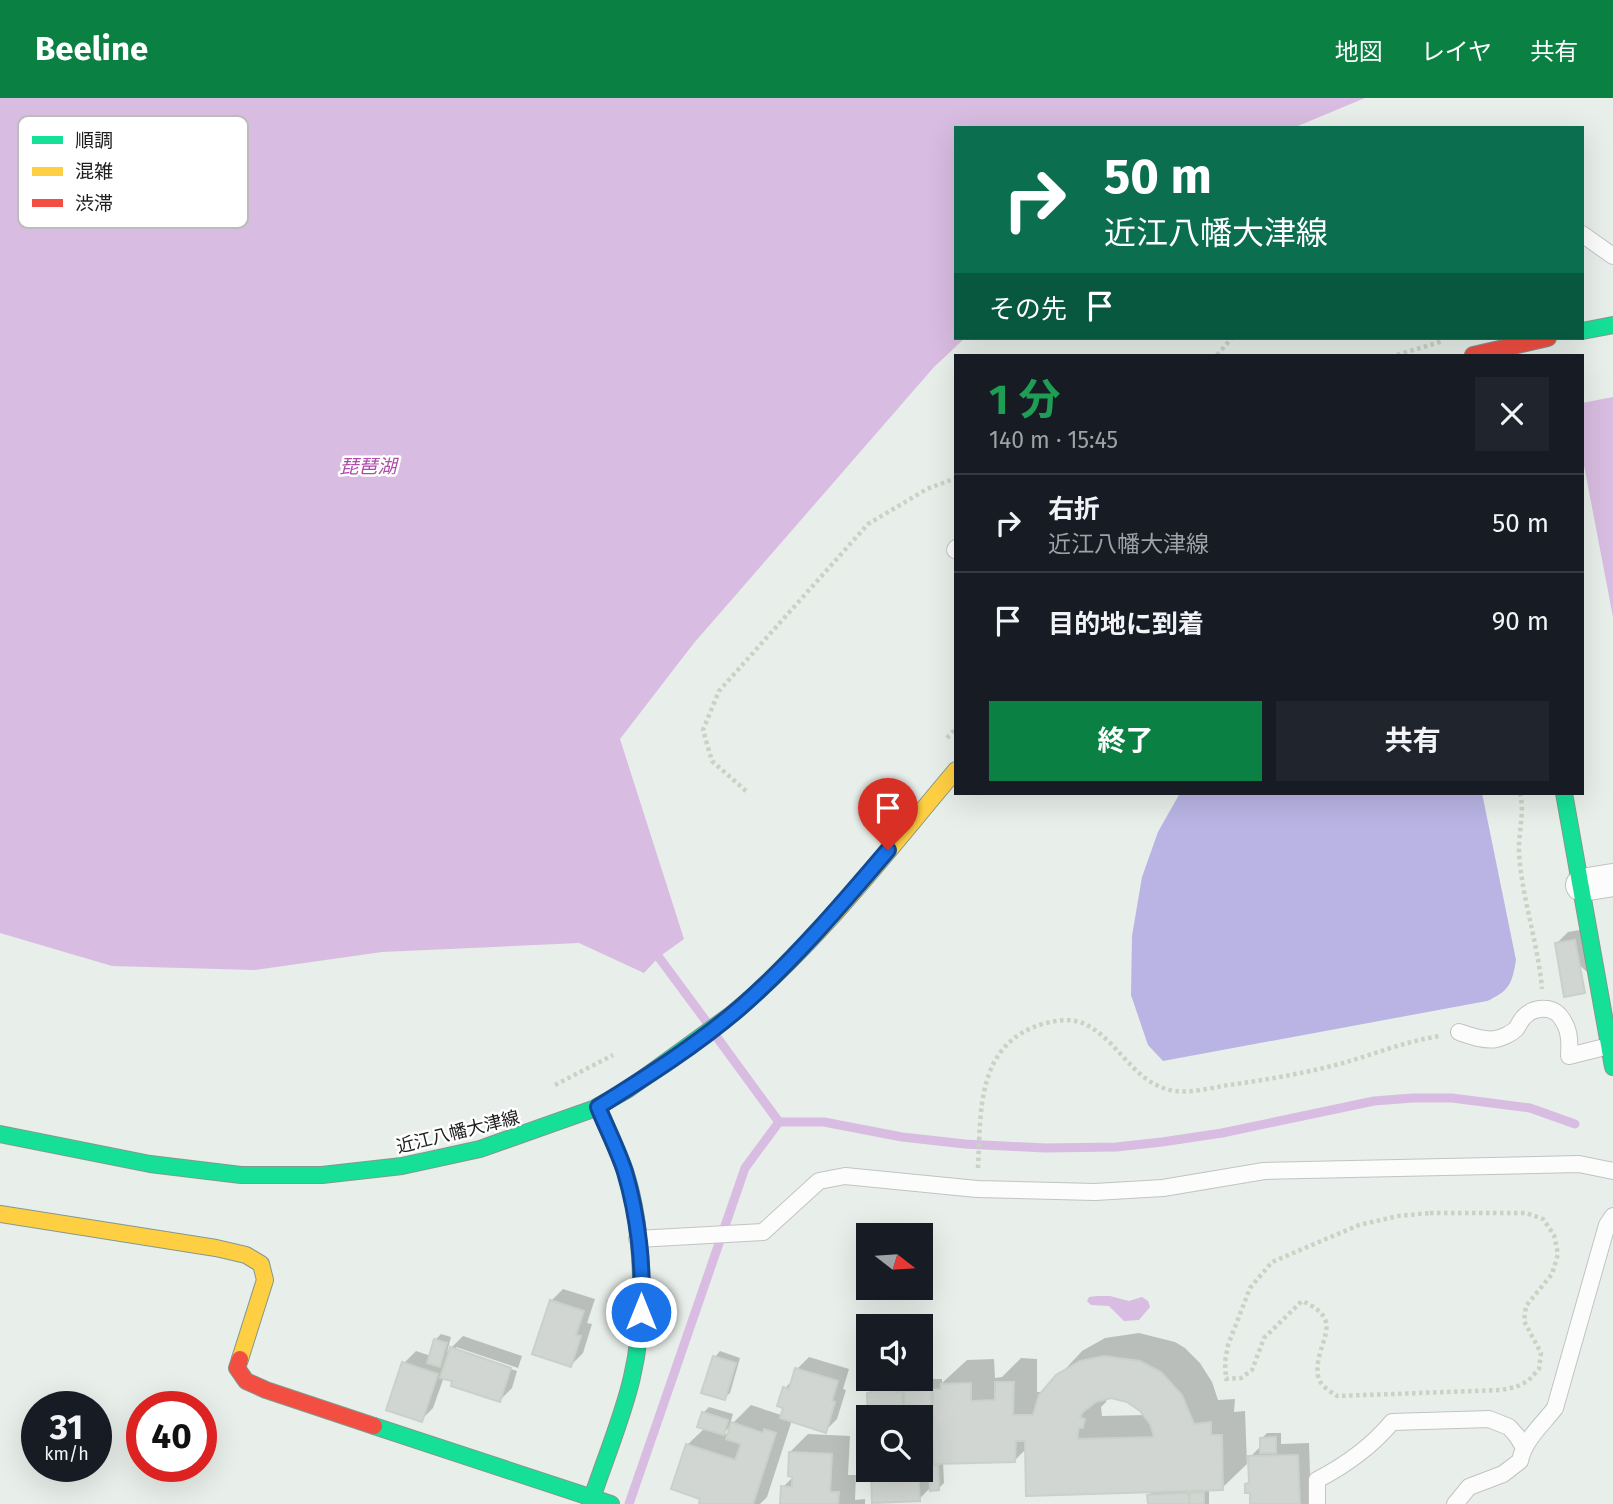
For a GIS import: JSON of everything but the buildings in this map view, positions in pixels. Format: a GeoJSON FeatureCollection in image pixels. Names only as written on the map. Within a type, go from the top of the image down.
{"type":"FeatureCollection","features":[{"type":"Feature","properties":{"kind":"street"},"geometry":{"type":"LineString","coordinates":[[1584,331],[1613,325]]}},
{"type":"Feature","properties":{"kind":"street"},"geometry":{"type":"LineString","coordinates":[[1477,354],[1539,340]]}},
{"type":"Feature","properties":{"kind":"street","name":"近江八幡大津線"},"geometry":{"type":"LineString","coordinates":[[0,1134],[138,1161],[239,1175],[296,1176],[349,1174],[438,1160],[518,1139],[598,1107],[698,1041],[726,1019],[754,995],[837,910],[954,772]]}},
{"type":"Feature","properties":{"kind":"street"},"geometry":{"type":"LineString","coordinates":[[1564,795],[1613,1067]]}},
{"type":"Feature","properties":{"kind":"street"},"geometry":{"type":"LineString","coordinates":[[1582,885],[1613,880]]}},
{"type":"Feature","properties":{"kind":"street"},"geometry":{"type":"LineString","coordinates":[[591,1501],[632,1379],[640,1331],[642,1292],[634,1212],[625,1172],[598,1107]]}},
{"type":"Feature","properties":{"kind":"street"},"geometry":{"type":"LineString","coordinates":[[0,1214],[246,1255],[261,1264],[265,1280],[237,1368],[246,1381],[591,1501],[611,1504]]}},
{"type":"Feature","properties":{"kind":"lane"},"geometry":{"type":"LineString","coordinates":[[1584,235],[1613,256]]}},
{"type":"Feature","properties":{"kind":"lane"},"geometry":{"type":"LineString","coordinates":[[1459,1032],[1480,1039],[1496,1039],[1514,1031],[1526,1014],[1543,1009],[1557,1013],[1567,1026],[1569,1056],[1609,1046]]}},
{"type":"Feature","properties":{"kind":"lane"},"geometry":{"type":"LineString","coordinates":[[637,1239],[763,1232],[819,1181],[845,1176],[977,1189],[1095,1192],[1163,1188],[1264,1171],[1578,1164],[1613,1171]]}},
{"type":"Feature","properties":{"kind":"lane"},"geometry":{"type":"LineString","coordinates":[[1455,1504],[1468,1487],[1503,1474],[1520,1461],[1523,1447],[1555,1408],[1607,1225],[1613,1216]]}},
{"type":"Feature","properties":{"kind":"lane"},"geometry":{"type":"LineString","coordinates":[[1317,1504],[1317,1480],[1337,1469],[1385,1431],[1392,1422],[1489,1419],[1509,1427],[1523,1447]]}},
{"type":"Feature","properties":{"kind":"path"},"geometry":{"type":"LineString","coordinates":[[1218,354],[1230,340]]}},
{"type":"Feature","properties":{"kind":"path"},"geometry":{"type":"LineString","coordinates":[[1400,354],[1446,340]]}},
{"type":"Feature","properties":{"kind":"path"},"geometry":{"type":"LineString","coordinates":[[746,791],[712,761],[703,730],[719,691],[868,524],[927,489],[954,479]]}},
{"type":"Feature","properties":{"kind":"path"},"geometry":{"type":"LineString","coordinates":[[1520,795],[1519,852],[1540,967],[1543,1009]]}},
{"type":"Feature","properties":{"kind":"path"},"geometry":{"type":"LineString","coordinates":[[977,1189],[980,1123],[988,1071],[1001,1050],[1022,1032],[1042,1024],[1076,1020],[1093,1028],[1141,1076],[1175,1091],[1273,1078],[1459,1032]]}},
{"type":"Feature","properties":{"kind":"path"},"geometry":{"type":"LineString","coordinates":[[543,1090],[622,1049]]}},
{"type":"Feature","properties":{"kind":"path"},"geometry":{"type":"LineString","coordinates":[[1430,1213],[1526,1213],[1543,1219],[1554,1235],[1558,1254],[1552,1274],[1526,1306],[1524,1321],[1541,1353],[1539,1369],[1528,1381],[1516,1387],[1501,1390],[1336,1396],[1322,1385],[1318,1376],[1326,1329],[1325,1316],[1318,1308],[1302,1301],[1264,1338],[1252,1370],[1241,1378],[1226,1379],[1228,1345],[1250,1287],[1272,1262],[1301,1248],[1359,1225],[1398,1216],[1430,1213]]}},
{"type":"Feature","properties":{"kind":"shaded area"},"geometry":{"type":"Polygon","coordinates":[[[1179,795],[1482,795],[1516,960],[1513,975],[1505,990],[1487,1001],[1163,1061],[1148,1045],[1131,995],[1132,936],[1142,877],[1158,832],[1179,795]]]}},
{"type":"Feature","properties":{"kind":"water","name":"琵琶湖"},"geometry":{"type":"Polygon","coordinates":[[[0,98],[1365,98],[1298,126],[954,126],[954,340],[963,340],[934,367],[694,643],[620,739],[684,939],[659,957],[644,973],[579,943],[382,952],[255,970],[112,966],[0,933],[0,98]]]}},
{"type":"Feature","properties":{"kind":"water"},"geometry":{"type":"Polygon","coordinates":[[[1613,397],[1613,617],[1584,465],[1584,403],[1613,397]]]}},
{"type":"Feature","properties":{"kind":"water"},"geometry":{"type":"Polygon","coordinates":[[[1089,1297],[1129,1301],[1142,1297],[1148,1301],[1150,1307],[1139,1320],[1124,1321],[1109,1306],[1091,1305],[1087,1301],[1089,1297]]]}},
{"type":"Feature","properties":{"kind":"waterway"},"geometry":{"type":"LineString","coordinates":[[652,948],[706,1021]]}},
{"type":"Feature","properties":{"kind":"waterway"},"geometry":{"type":"LineString","coordinates":[[716,1036],[779,1122]]}},
{"type":"Feature","properties":{"kind":"waterway"},"geometry":{"type":"LineString","coordinates":[[779,1122],[824,1122],[902,1137],[965,1144],[1045,1148],[1116,1147],[1222,1133],[1374,1101],[1452,1098],[1530,1108],[1575,1124]]}},
{"type":"Feature","properties":{"kind":"waterway"},"geometry":{"type":"LineString","coordinates":[[629,1504],[745,1168],[779,1122]]}},
{"type":"Feature","properties":{"kind":"traffic: fast"},"geometry":{"type":"LineString","coordinates":[[1584,331],[1613,325]]}},
{"type":"Feature","properties":{"kind":"traffic: fast"},"geometry":{"type":"LineString","coordinates":[[1564,795],[1613,1067]]}},
{"type":"Feature","properties":{"kind":"traffic: fast"},"geometry":{"type":"LineString","coordinates":[[0,1134],[150,1164],[241,1175],[322,1175],[402,1166],[480,1149],[593,1109],[627,1090],[732,1014]]}},
{"type":"Feature","properties":{"kind":"traffic: fast"},"geometry":{"type":"LineString","coordinates":[[590,1504],[632,1377],[641,1301],[639,1246],[631,1194],[622,1163],[598,1107]]}},
{"type":"Feature","properties":{"kind":"traffic: fast"},"geometry":{"type":"LineString","coordinates":[[374,1426],[611,1504]]}},
{"type":"Feature","properties":{"kind":"traffic: slow"},"geometry":{"type":"LineString","coordinates":[[732,1014],[822,928],[954,772]]}},
{"type":"Feature","properties":{"kind":"traffic: slow"},"geometry":{"type":"LineString","coordinates":[[0,1214],[216,1248],[246,1255],[261,1264],[265,1280],[240,1359]]}},
{"type":"Feature","properties":{"kind":"traffic: jam"},"geometry":{"type":"LineString","coordinates":[[1477,354],[1539,340]]}},
{"type":"Feature","properties":{"kind":"traffic: jam"},"geometry":{"type":"LineString","coordinates":[[240,1359],[237,1368],[246,1381],[374,1426]]}},
{"type":"Feature","properties":{"kind":"route"},"geometry":{"type":"LineString","coordinates":[[641,1312],[642,1292],[634,1212],[625,1172],[598,1107],[698,1041],[745,1003],[837,910],[888,850]]}}]}
